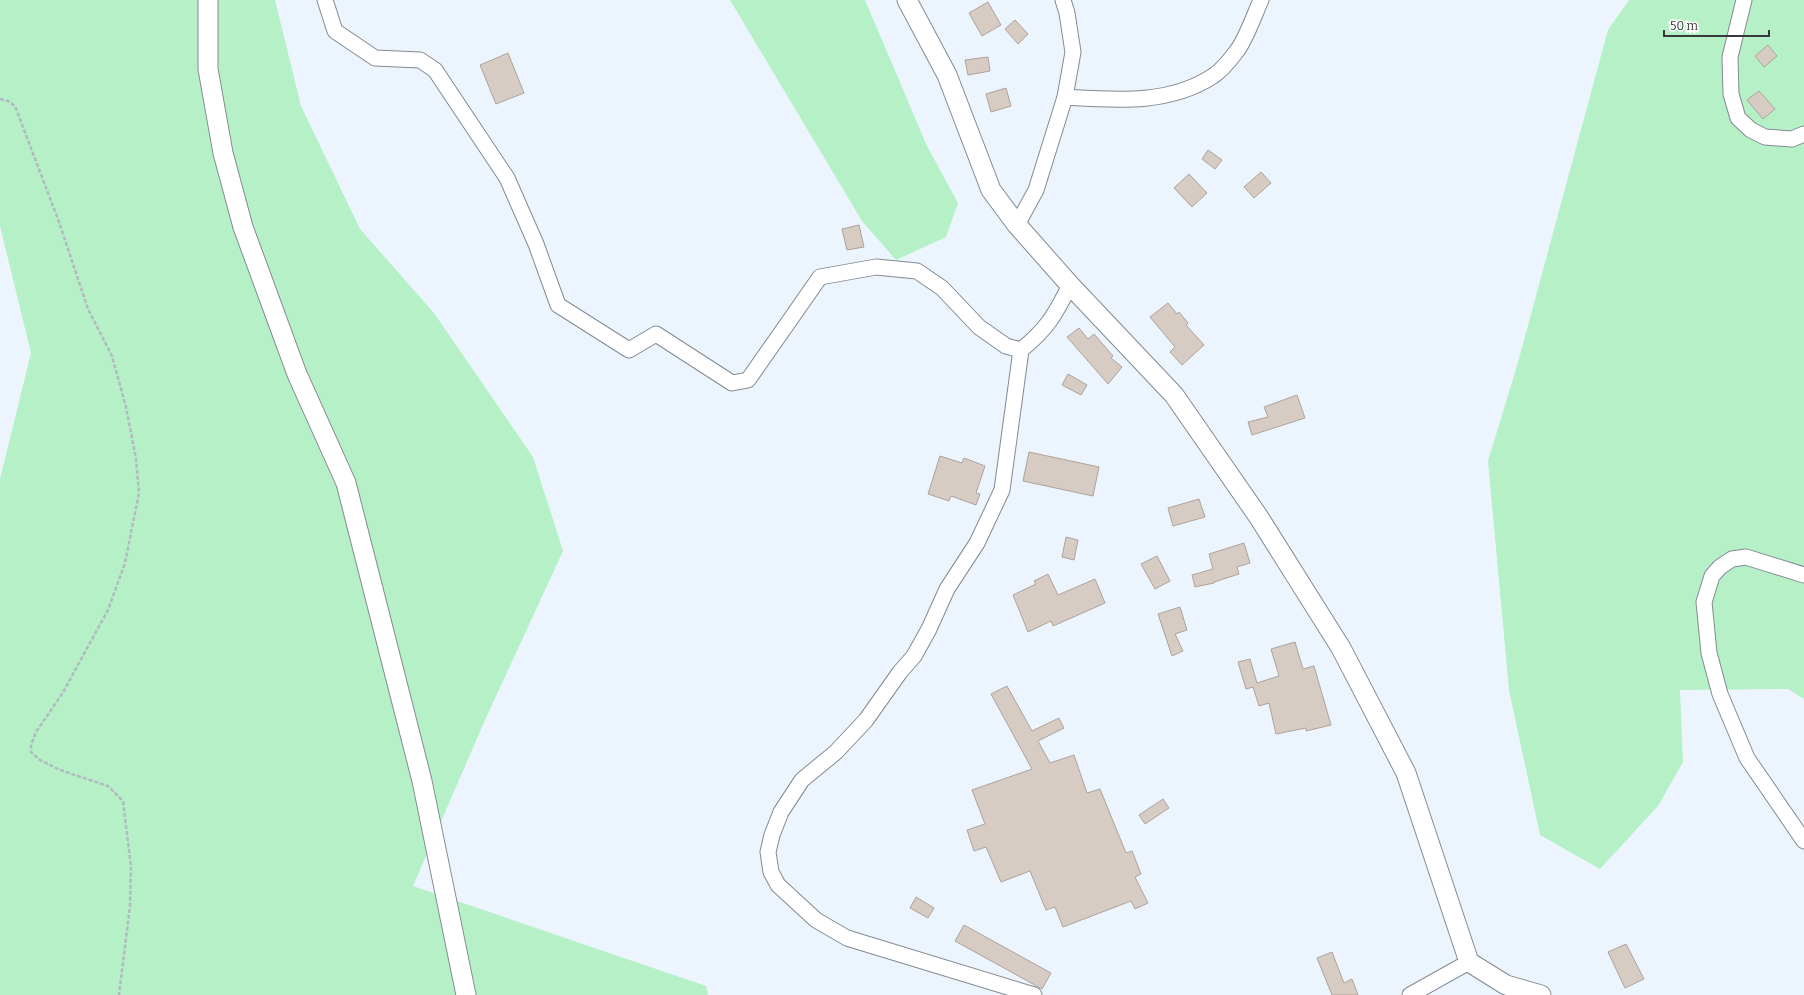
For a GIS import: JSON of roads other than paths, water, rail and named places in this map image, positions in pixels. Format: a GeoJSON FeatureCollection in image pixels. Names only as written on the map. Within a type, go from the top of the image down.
{"type":"FeatureCollection","features":[{"type":"Feature","properties":{"kind":"street"},"geometry":{"type":"LineString","coordinates":[[208,0],[208,69],[223,153],[244,227],[297,374],[346,483],[422,781],[466,995]]}},
{"type":"Feature","properties":{"kind":"street"},"geometry":{"type":"LineString","coordinates":[[325,0],[335,31],[375,58],[420,60],[435,70],[507,178],[536,244],[558,305],[629,350],[656,334],[732,383],[748,380],[820,277],[876,267],[916,271],[942,288],[979,327],[1006,346],[1021,350]]}},
{"type":"Feature","properties":{"kind":"street"},"geometry":{"type":"LineString","coordinates":[[907,0],[947,75],[991,190],[1017,225],[1070,285],[1174,395],[1258,516],[1341,648],[1406,773],[1435,856],[1469,962],[1506,985],[1541,995]]}},
{"type":"Feature","properties":{"kind":"street"},"geometry":{"type":"LineString","coordinates":[[1017,225],[1036,190],[1065,97],[1073,52],[1067,13],[1063,0]]}},
{"type":"Feature","properties":{"kind":"street"},"geometry":{"type":"LineString","coordinates":[[1065,97],[1113,100],[1144,99],[1180,92],[1214,76],[1237,51],[1261,0]]}},
{"type":"Feature","properties":{"kind":"street"},"geometry":{"type":"LineString","coordinates":[[1744,0],[1730,57],[1731,94],[1738,118],[1751,130],[1765,137],[1792,139],[1804,134]]}},
{"type":"Feature","properties":{"kind":"street"},"geometry":{"type":"LineString","coordinates":[[1034,995],[847,938],[816,920],[778,885],[771,872],[768,852],[772,835],[781,812],[802,780],[836,752],[866,720],[900,672],[914,656],[929,629],[947,589],[977,544],[1002,490],[1021,350],[1037,337],[1053,318],[1070,285]]}},
{"type":"Feature","properties":{"kind":"street"},"geometry":{"type":"LineString","coordinates":[[1804,575],[1746,557],[1732,559],[1720,567],[1712,576],[1704,602],[1709,653],[1720,694],[1747,758],[1804,841]]}},
{"type":"Feature","properties":{"kind":"street"},"geometry":{"type":"LineString","coordinates":[[1410,995],[1469,962]]}}]}
